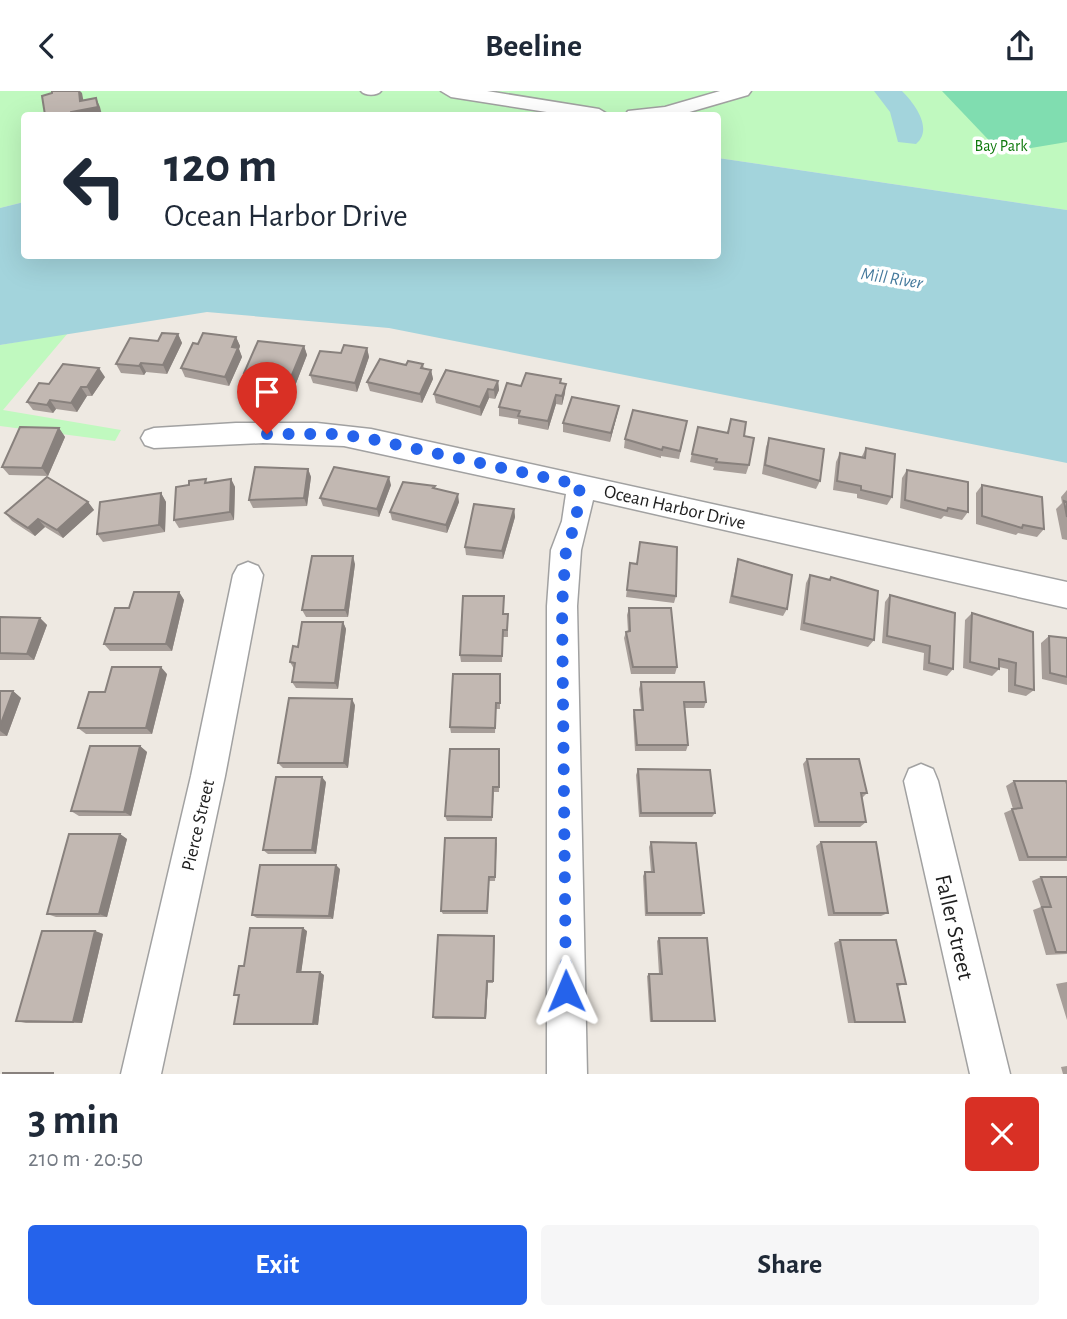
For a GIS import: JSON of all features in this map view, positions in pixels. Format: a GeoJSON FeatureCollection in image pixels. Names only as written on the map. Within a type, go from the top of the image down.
{"type":"FeatureCollection","features":[{"type":"Feature","properties":{"kind":"street"},"geometry":{"type":"LineString","coordinates":[[451,91],[580,112]]}},
{"type":"Feature","properties":{"kind":"street"},"geometry":{"type":"LineString","coordinates":[[669,112],[741,91]]}},
{"type":"Feature","properties":{"kind":"street","name":"Ocean Harbor Drive"},"geometry":{"type":"LineString","coordinates":[[154,438],[220,434],[338,434],[580,485],[1067,596]]}},
{"type":"Feature","properties":{"kind":"street"},"geometry":{"type":"LineString","coordinates":[[567,1074],[562,606],[566,550],[576,521],[580,485]]}},
{"type":"Feature","properties":{"kind":"street","name":"Pierce Street"},"geometry":{"type":"LineString","coordinates":[[141,1074],[248,575]]}},
{"type":"Feature","properties":{"kind":"street","name":"Faller Street"},"geometry":{"type":"LineString","coordinates":[[921,781],[990,1074]]}},
{"type":"Feature","properties":{"kind":"lane"},"geometry":{"type":"LineString","coordinates":[[366,91],[376,91]]}},
{"type":"Feature","properties":{"kind":"green space","name":"Bay Park"},"geometry":{"type":"Polygon","coordinates":[[[0,91],[1067,91],[1067,210],[721,158],[721,112],[21,112],[21,203],[0,208],[0,91]]]}},
{"type":"Feature","properties":{"kind":"green space"},"geometry":{"type":"Polygon","coordinates":[[[942,91],[1067,91],[1067,142],[1001,153],[942,91]]]}},
{"type":"Feature","properties":{"kind":"green space"},"geometry":{"type":"Polygon","coordinates":[[[68,333],[3,410],[121,430],[115,441],[0,426],[0,345],[68,333]]]}},
{"type":"Feature","properties":{"kind":"water"},"geometry":{"type":"Polygon","coordinates":[[[874,91],[902,91],[912,102],[923,124],[921,138],[916,144],[898,142],[890,112],[874,91]]]}},
{"type":"Feature","properties":{"kind":"water","name":"Mill River"},"geometry":{"type":"Polygon","coordinates":[[[721,158],[1067,210],[1067,463],[389,328],[207,312],[0,345],[0,208],[21,203],[21,259],[721,259],[721,158]]]}},
{"type":"Feature","properties":{"kind":"building"},"geometry":{"type":"Polygon","coordinates":[[[79,91],[80,101],[96,98],[98,107],[71,112],[45,112],[42,96],[79,91]]]}},
{"type":"Feature","properties":{"kind":"building"},"geometry":{"type":"Polygon","coordinates":[[[162,333],[178,334],[163,365],[116,364],[130,338],[158,341],[162,333]]]}},
{"type":"Feature","properties":{"kind":"building"},"geometry":{"type":"Polygon","coordinates":[[[203,333],[236,337],[232,347],[238,348],[225,377],[181,368],[193,343],[198,344],[203,333]]]}},
{"type":"Feature","properties":{"kind":"building"},"geometry":{"type":"Polygon","coordinates":[[[258,341],[304,346],[289,382],[244,373],[258,341]]]}},
{"type":"Feature","properties":{"kind":"building"},"geometry":{"type":"Polygon","coordinates":[[[344,345],[367,348],[355,383],[310,375],[320,351],[341,353],[344,345]]]}},
{"type":"Feature","properties":{"kind":"building"},"geometry":{"type":"Polygon","coordinates":[[[380,359],[406,365],[408,361],[423,364],[421,368],[431,370],[420,394],[367,382],[380,359]]]}},
{"type":"Feature","properties":{"kind":"building"},"geometry":{"type":"Polygon","coordinates":[[[63,364],[99,368],[87,387],[81,387],[71,403],[50,400],[47,405],[27,402],[39,383],[49,384],[63,364]]]}},
{"type":"Feature","properties":{"kind":"building"},"geometry":{"type":"Polygon","coordinates":[[[446,370],[498,381],[494,390],[488,389],[480,407],[434,394],[446,370]]]}},
{"type":"Feature","properties":{"kind":"building"},"geometry":{"type":"Polygon","coordinates":[[[526,373],[561,379],[560,383],[566,384],[562,396],[556,395],[548,421],[518,416],[520,411],[499,407],[507,383],[521,386],[526,373]]]}},
{"type":"Feature","properties":{"kind":"building"},"geometry":{"type":"Polygon","coordinates":[[[572,397],[619,406],[611,433],[563,423],[572,397]]]}},
{"type":"Feature","properties":{"kind":"building"},"geometry":{"type":"Polygon","coordinates":[[[633,410],[687,421],[680,451],[663,447],[662,450],[625,439],[633,410]]]}},
{"type":"Feature","properties":{"kind":"building"},"geometry":{"type":"Polygon","coordinates":[[[731,419],[746,422],[744,436],[754,438],[749,465],[716,462],[717,459],[692,454],[698,427],[728,433],[731,419]]]}},
{"type":"Feature","properties":{"kind":"building"},"geometry":{"type":"Polygon","coordinates":[[[20,427],[59,428],[42,468],[2,467],[20,427]]]}},
{"type":"Feature","properties":{"kind":"building"},"geometry":{"type":"Polygon","coordinates":[[[769,438],[824,449],[820,481],[765,465],[769,438]]]}},
{"type":"Feature","properties":{"kind":"building"},"geometry":{"type":"Polygon","coordinates":[[[866,448],[895,454],[892,497],[837,481],[840,453],[865,458],[866,448]]]}},
{"type":"Feature","properties":{"kind":"building"},"geometry":{"type":"Polygon","coordinates":[[[255,467],[308,469],[304,498],[249,500],[255,467]]]}},
{"type":"Feature","properties":{"kind":"building"},"geometry":{"type":"Polygon","coordinates":[[[334,467],[389,477],[377,509],[320,498],[334,467]]]}},
{"type":"Feature","properties":{"kind":"building"},"geometry":{"type":"Polygon","coordinates":[[[907,470],[968,482],[968,512],[948,508],[947,511],[905,500],[907,470]]]}},
{"type":"Feature","properties":{"kind":"building"},"geometry":{"type":"Polygon","coordinates":[[[47,477],[88,502],[57,530],[38,519],[28,528],[5,513],[47,477]]]}},
{"type":"Feature","properties":{"kind":"building"},"geometry":{"type":"Polygon","coordinates":[[[206,479],[205,483],[231,479],[230,512],[174,520],[176,487],[189,485],[189,481],[206,479]]]}},
{"type":"Feature","properties":{"kind":"building"},"geometry":{"type":"Polygon","coordinates":[[[403,482],[435,486],[433,488],[458,494],[446,525],[390,512],[403,482]]]}},
{"type":"Feature","properties":{"kind":"building"},"geometry":{"type":"Polygon","coordinates":[[[982,485],[1042,497],[1044,529],[1023,525],[1022,528],[982,516],[982,485]]]}},
{"type":"Feature","properties":{"kind":"building"},"geometry":{"type":"Polygon","coordinates":[[[161,493],[159,525],[97,534],[100,502],[161,493]]]}},
{"type":"Feature","properties":{"kind":"building"},"geometry":{"type":"Polygon","coordinates":[[[474,504],[514,509],[502,551],[465,547],[474,504]]]}},
{"type":"Feature","properties":{"kind":"building"},"geometry":{"type":"Polygon","coordinates":[[[640,542],[677,547],[676,596],[627,590],[630,563],[637,564],[640,542]]]}},
{"type":"Feature","properties":{"kind":"building"},"geometry":{"type":"Polygon","coordinates":[[[312,556],[353,556],[345,610],[302,610],[312,556]]]}},
{"type":"Feature","properties":{"kind":"building"},"geometry":{"type":"Polygon","coordinates":[[[738,559],[792,575],[787,609],[732,596],[738,559]]]}},
{"type":"Feature","properties":{"kind":"building"},"geometry":{"type":"Polygon","coordinates":[[[810,575],[830,580],[831,577],[878,591],[874,640],[804,623],[810,575]]]}},
{"type":"Feature","properties":{"kind":"building"},"geometry":{"type":"Polygon","coordinates":[[[134,592],[179,592],[166,644],[104,644],[115,608],[129,608],[134,592]]]}},
{"type":"Feature","properties":{"kind":"building"},"geometry":{"type":"Polygon","coordinates":[[[890,595],[955,613],[953,669],[929,663],[930,646],[887,636],[890,595]]]}},
{"type":"Feature","properties":{"kind":"building"},"geometry":{"type":"Polygon","coordinates":[[[463,596],[504,596],[503,614],[508,614],[507,630],[503,630],[502,656],[460,655],[463,596]]]}},
{"type":"Feature","properties":{"kind":"building"},"geometry":{"type":"Polygon","coordinates":[[[629,608],[671,608],[677,667],[633,667],[626,632],[630,631],[629,608]]]}},
{"type":"Feature","properties":{"kind":"building"},"geometry":{"type":"Polygon","coordinates":[[[972,613],[1033,632],[1034,690],[1015,685],[1016,663],[999,659],[999,669],[970,662],[972,613]]]}},
{"type":"Feature","properties":{"kind":"building"},"geometry":{"type":"Polygon","coordinates":[[[0,617],[40,618],[27,654],[0,653],[0,617]]]}},
{"type":"Feature","properties":{"kind":"building"},"geometry":{"type":"Polygon","coordinates":[[[302,622],[343,622],[335,683],[292,682],[295,663],[290,662],[293,646],[298,647],[302,622]]]}},
{"type":"Feature","properties":{"kind":"building"},"geometry":{"type":"Polygon","coordinates":[[[1049,636],[1067,638],[1067,677],[1050,673],[1049,636]]]}},
{"type":"Feature","properties":{"kind":"building"},"geometry":{"type":"Polygon","coordinates":[[[112,667],[161,667],[146,728],[78,728],[89,692],[105,692],[112,667]]]}},
{"type":"Feature","properties":{"kind":"building"},"geometry":{"type":"Polygon","coordinates":[[[453,674],[500,674],[500,703],[496,703],[495,728],[450,727],[453,674]]]}},
{"type":"Feature","properties":{"kind":"building"},"geometry":{"type":"Polygon","coordinates":[[[641,682],[704,682],[706,702],[684,702],[688,745],[637,745],[634,710],[643,710],[641,682]]]}},
{"type":"Feature","properties":{"kind":"building"},"geometry":{"type":"Polygon","coordinates":[[[0,691],[13,691],[0,726],[0,691]]]}},
{"type":"Feature","properties":{"kind":"building"},"geometry":{"type":"Polygon","coordinates":[[[289,698],[352,699],[344,763],[278,763],[289,698]]]}},
{"type":"Feature","properties":{"kind":"building"},"geometry":{"type":"Polygon","coordinates":[[[90,746],[140,746],[124,812],[71,811],[90,746]]]}},
{"type":"Feature","properties":{"kind":"building"},"geometry":{"type":"Polygon","coordinates":[[[450,749],[499,749],[499,787],[493,787],[492,817],[445,816],[450,749]]]}},
{"type":"Feature","properties":{"kind":"building"},"geometry":{"type":"Polygon","coordinates":[[[807,759],[859,759],[867,793],[861,793],[866,822],[819,822],[807,759]]]}},
{"type":"Feature","properties":{"kind":"building"},"geometry":{"type":"Polygon","coordinates":[[[638,769],[710,770],[715,813],[641,813],[638,769]]]}},
{"type":"Feature","properties":{"kind":"building"},"geometry":{"type":"Polygon","coordinates":[[[276,777],[322,777],[312,850],[263,850],[276,777]]]}},
{"type":"Feature","properties":{"kind":"building"},"geometry":{"type":"Polygon","coordinates":[[[1014,781],[1066,781],[1067,857],[1028,857],[1012,809],[1022,808],[1014,781]]]}},
{"type":"Feature","properties":{"kind":"building"},"geometry":{"type":"Polygon","coordinates":[[[69,834],[120,834],[99,914],[47,914],[69,834]]]}},
{"type":"Feature","properties":{"kind":"building"},"geometry":{"type":"Polygon","coordinates":[[[445,838],[496,838],[495,877],[489,877],[487,911],[441,911],[445,838]]]}},
{"type":"Feature","properties":{"kind":"building"},"geometry":{"type":"Polygon","coordinates":[[[651,842],[696,843],[704,913],[647,913],[645,872],[654,872],[651,842]]]}},
{"type":"Feature","properties":{"kind":"building"},"geometry":{"type":"Polygon","coordinates":[[[821,842],[876,842],[888,913],[834,913],[821,842]]]}},
{"type":"Feature","properties":{"kind":"building"},"geometry":{"type":"Polygon","coordinates":[[[260,865],[336,865],[329,916],[252,915],[260,865]]]}},
{"type":"Feature","properties":{"kind":"building"},"geometry":{"type":"Polygon","coordinates":[[[1041,877],[1067,877],[1067,952],[1056,952],[1042,907],[1051,907],[1041,877]]]}},
{"type":"Feature","properties":{"kind":"building"},"geometry":{"type":"Polygon","coordinates":[[[250,928],[303,928],[297,972],[320,972],[313,1024],[234,1024],[239,995],[234,995],[239,966],[244,966],[250,928]]]}},
{"type":"Feature","properties":{"kind":"building"},"geometry":{"type":"Polygon","coordinates":[[[42,931],[95,931],[73,1022],[16,1021],[42,931]]]}},
{"type":"Feature","properties":{"kind":"building"},"geometry":{"type":"Polygon","coordinates":[[[438,935],[494,936],[493,981],[487,981],[485,1018],[433,1017],[438,935]]]}},
{"type":"Feature","properties":{"kind":"building"},"geometry":{"type":"Polygon","coordinates":[[[659,938],[707,938],[715,1021],[652,1021],[649,974],[662,974],[659,938]]]}},
{"type":"Feature","properties":{"kind":"building"},"geometry":{"type":"Polygon","coordinates":[[[840,940],[896,940],[906,984],[897,984],[905,1022],[855,1022],[840,940]]]}},
{"type":"Feature","properties":{"kind":"route"},"geometry":{"type":"LineString","coordinates":[[267,434],[338,434],[371,439],[580,485],[576,521],[566,550],[562,606],[566,991]]}}]}
